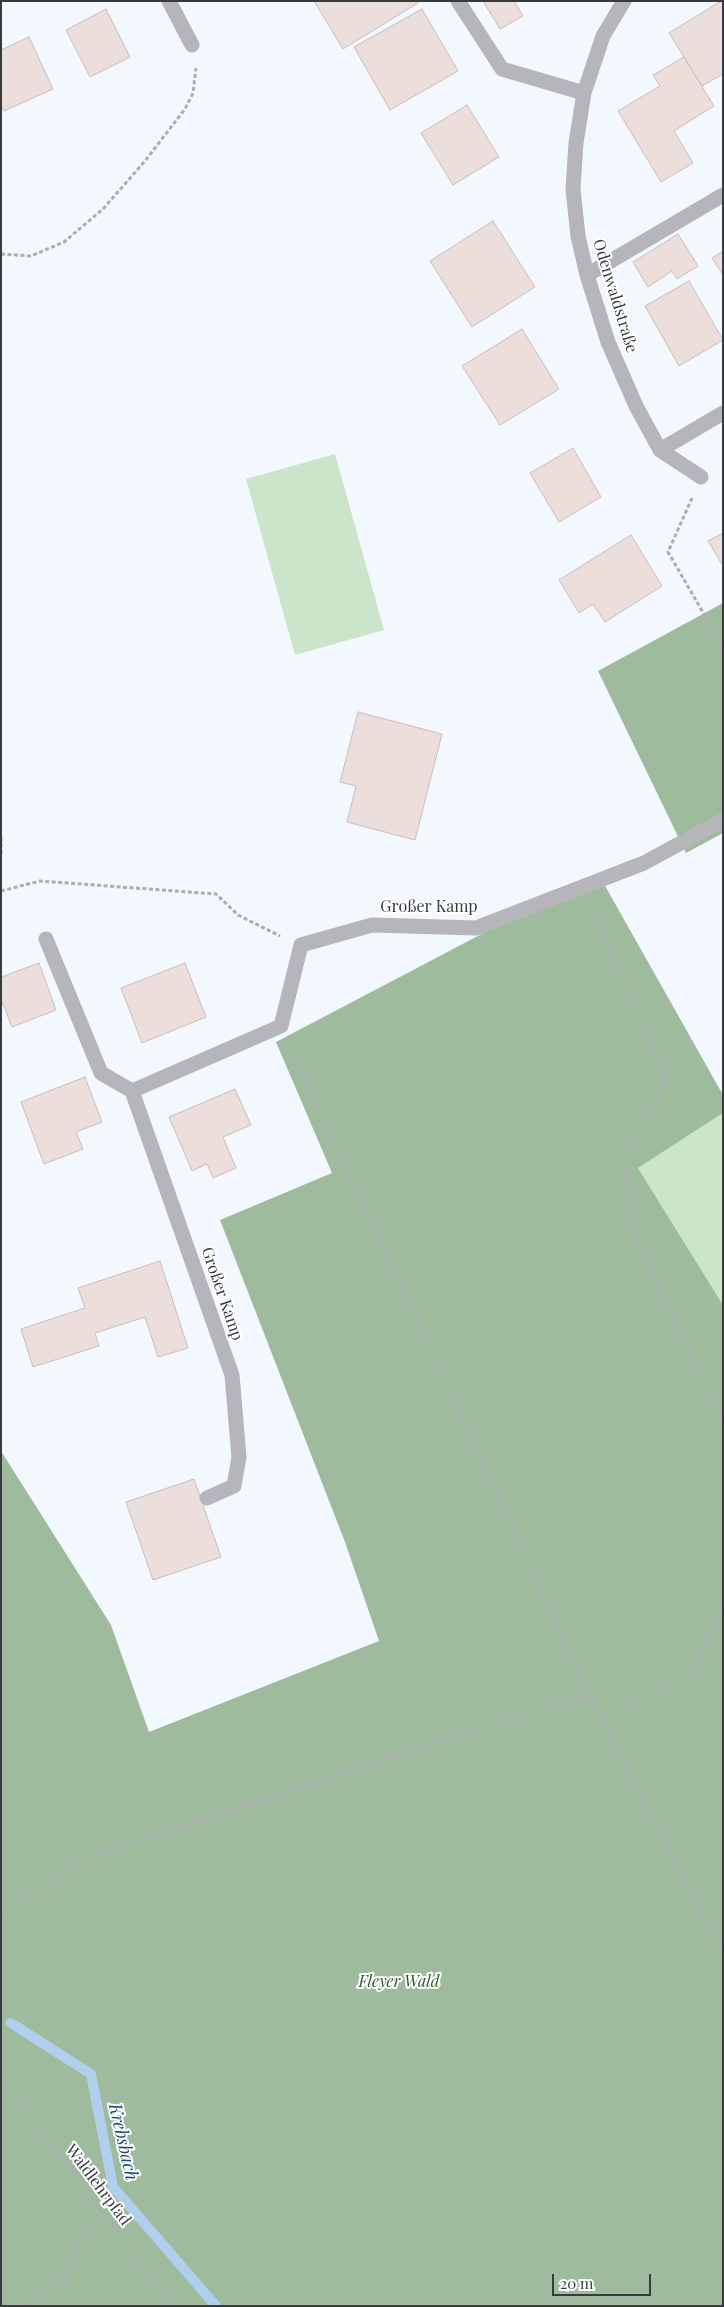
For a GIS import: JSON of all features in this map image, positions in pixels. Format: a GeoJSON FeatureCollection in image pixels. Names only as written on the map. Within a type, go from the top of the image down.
{"type":"FeatureCollection","features":[{"type":"Feature","properties":{"kind":"street"},"geometry":{"type":"LineString","coordinates":[[169,1],[192,45]]}},
{"type":"Feature","properties":{"kind":"street"},"geometry":{"type":"LineString","coordinates":[[458,1],[502,69],[584,92]]}},
{"type":"Feature","properties":{"kind":"street","name":"Odenwaldstraße"},"geometry":{"type":"LineString","coordinates":[[624,1],[603,36],[584,92],[576,143],[573,189],[578,236],[587,275],[608,342],[636,406],[660,450],[701,476]]}},
{"type":"Feature","properties":{"kind":"street"},"geometry":{"type":"LineString","coordinates":[[587,275],[723,195]]}},
{"type":"Feature","properties":{"kind":"street"},"geometry":{"type":"LineString","coordinates":[[660,450],[723,413]]}},
{"type":"Feature","properties":{"kind":"street","name":"Großer Kamp"},"geometry":{"type":"LineString","coordinates":[[301,945],[372,925],[476,928],[644,863],[723,820]]}},
{"type":"Feature","properties":{"kind":"street"},"geometry":{"type":"LineString","coordinates":[[46,938],[101,1074],[132,1091],[281,1026],[301,945]]}},
{"type":"Feature","properties":{"kind":"street","name":"Großer Kamp"},"geometry":{"type":"LineString","coordinates":[[132,1091],[232,1374],[239,1457],[234,1486],[206,1498]]}},
{"type":"Feature","properties":{"kind":"path"},"geometry":{"type":"LineString","coordinates":[[1,254],[31,256],[64,242],[103,209],[146,161],[185,109],[193,93],[196,69],[192,45]]}},
{"type":"Feature","properties":{"kind":"path"},"geometry":{"type":"LineString","coordinates":[[701,476],[668,552],[723,648]]}},
{"type":"Feature","properties":{"kind":"path"},"geometry":{"type":"LineString","coordinates":[[1,837],[1,854]]}},
{"type":"Feature","properties":{"kind":"path"},"geometry":{"type":"LineString","coordinates":[[1,891],[40,881],[216,894],[238,915],[254,925],[301,945]]}},
{"type":"Feature","properties":{"kind":"path"},"geometry":{"type":"LineString","coordinates":[[584,886],[666,1078],[622,1161],[639,1243],[723,1424]]}},
{"type":"Feature","properties":{"kind":"path"},"geometry":{"type":"LineString","coordinates":[[281,1026],[589,1694],[723,1955]]}},
{"type":"Feature","properties":{"kind":"path"},"geometry":{"type":"LineString","coordinates":[[602,1719],[692,1672],[723,1607]]}},
{"type":"Feature","properties":{"kind":"path"},"geometry":{"type":"LineString","coordinates":[[1,1916],[88,1856],[589,1694]]}},
{"type":"Feature","properties":{"kind":"path","name":"Waldlehrpfad"},"geometry":{"type":"LineString","coordinates":[[1,2079],[174,2306]]}},
{"type":"Feature","properties":{"kind":"path"},"geometry":{"type":"LineString","coordinates":[[26,2306],[66,2278],[82,2233],[102,2210]]}},
{"type":"Feature","properties":{"kind":"green space"},"geometry":{"type":"Polygon","coordinates":[[[335,454],[384,630],[295,655],[246,479],[335,454]]]}},
{"type":"Feature","properties":{"kind":"green space"},"geometry":{"type":"Polygon","coordinates":[[[723,603],[723,833],[686,853],[598,671],[723,603]]]}},
{"type":"Feature","properties":{"kind":"green space","name":"Fleyer Wald"},"geometry":{"type":"Polygon","coordinates":[[[604,884],[723,1095],[723,1113],[638,1168],[723,1305],[723,2306],[1,2306],[1,1451],[111,1625],[149,1732],[379,1641],[345,1542],[220,1220],[332,1173],[276,1042],[493,928],[604,884]]]}},
{"type":"Feature","properties":{"kind":"green space"},"geometry":{"type":"Polygon","coordinates":[[[723,1113],[723,1305],[638,1168],[723,1113]]]}},
{"type":"Feature","properties":{"kind":"building"},"geometry":{"type":"Polygon","coordinates":[[[314,1],[417,1],[418,3],[343,49],[314,1]]]}},
{"type":"Feature","properties":{"kind":"building"},"geometry":{"type":"Polygon","coordinates":[[[483,1],[514,1],[523,16],[500,29],[483,1]]]}},
{"type":"Feature","properties":{"kind":"building"},"geometry":{"type":"Polygon","coordinates":[[[723,1],[723,74],[702,86],[669,33],[723,1]]]}},
{"type":"Feature","properties":{"kind":"building"},"geometry":{"type":"Polygon","coordinates":[[[106,9],[130,57],[90,77],[66,30],[106,9]]]}},
{"type":"Feature","properties":{"kind":"building"},"geometry":{"type":"Polygon","coordinates":[[[422,9],[458,71],[390,110],[354,47],[422,9]]]}},
{"type":"Feature","properties":{"kind":"building"},"geometry":{"type":"Polygon","coordinates":[[[29,37],[53,89],[4,111],[1,106],[1,50],[29,37]]]}},
{"type":"Feature","properties":{"kind":"building"},"geometry":{"type":"Polygon","coordinates":[[[684,57],[714,106],[674,131],[693,163],[661,182],[618,111],[660,86],[653,75],[684,57]]]}},
{"type":"Feature","properties":{"kind":"building"},"geometry":{"type":"Polygon","coordinates":[[[467,105],[499,157],[453,185],[421,133],[467,105]]]}},
{"type":"Feature","properties":{"kind":"building"},"geometry":{"type":"Polygon","coordinates":[[[493,221],[535,287],[472,327],[430,261],[493,221]]]}},
{"type":"Feature","properties":{"kind":"building"},"geometry":{"type":"Polygon","coordinates":[[[678,234],[698,266],[677,279],[672,271],[648,287],[633,262],[678,234]]]}},
{"type":"Feature","properties":{"kind":"building"},"geometry":{"type":"Polygon","coordinates":[[[723,251],[723,275],[712,258],[723,251]]]}},
{"type":"Feature","properties":{"kind":"building"},"geometry":{"type":"Polygon","coordinates":[[[689,281],[723,340],[679,366],[645,306],[689,281]]]}},
{"type":"Feature","properties":{"kind":"building"},"geometry":{"type":"Polygon","coordinates":[[[522,329],[559,389],[500,425],[462,366],[522,329]]]}},
{"type":"Feature","properties":{"kind":"building"},"geometry":{"type":"Polygon","coordinates":[[[573,448],[601,497],[559,522],[530,473],[573,448]]]}},
{"type":"Feature","properties":{"kind":"building"},"geometry":{"type":"Polygon","coordinates":[[[723,533],[723,566],[708,541],[723,533]]]}},
{"type":"Feature","properties":{"kind":"building"},"geometry":{"type":"Polygon","coordinates":[[[631,535],[662,586],[605,622],[593,604],[579,613],[559,580],[631,535]]]}},
{"type":"Feature","properties":{"kind":"building"},"geometry":{"type":"Polygon","coordinates":[[[358,712],[442,734],[415,840],[347,822],[356,786],[340,782],[358,712]]]}},
{"type":"Feature","properties":{"kind":"building"},"geometry":{"type":"Polygon","coordinates":[[[39,963],[56,1010],[12,1027],[1,999],[1,977],[39,963]]]}},
{"type":"Feature","properties":{"kind":"building"},"geometry":{"type":"Polygon","coordinates":[[[185,963],[206,1017],[142,1043],[121,988],[185,963]]]}},
{"type":"Feature","properties":{"kind":"building"},"geometry":{"type":"Polygon","coordinates":[[[85,1077],[102,1122],[76,1132],[83,1149],[44,1164],[21,1102],[85,1077]]]}},
{"type":"Feature","properties":{"kind":"building"},"geometry":{"type":"Polygon","coordinates":[[[235,1089],[251,1125],[223,1137],[236,1168],[213,1178],[207,1164],[192,1171],[169,1117],[235,1089]]]}},
{"type":"Feature","properties":{"kind":"building"},"geometry":{"type":"Polygon","coordinates":[[[160,1261],[188,1348],[158,1357],[145,1317],[95,1333],[99,1346],[33,1367],[21,1329],[85,1308],[78,1288],[160,1261]]]}},
{"type":"Feature","properties":{"kind":"building"},"geometry":{"type":"Polygon","coordinates":[[[194,1479],[221,1557],[153,1580],[126,1502],[194,1479]]]}},
{"type":"Feature","properties":{"kind":"waterway","name":"Krebsbach"},"geometry":{"type":"LineString","coordinates":[[11,2023],[91,2074],[113,2187],[216,2306]]}}]}
